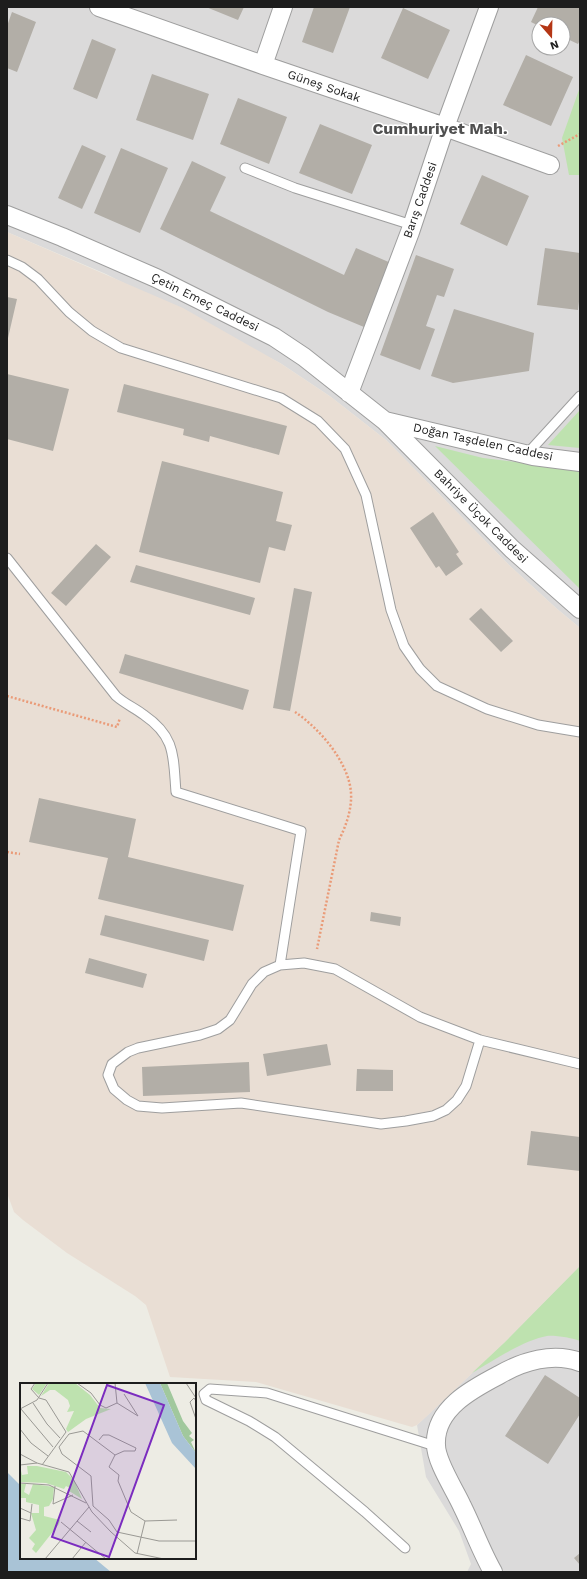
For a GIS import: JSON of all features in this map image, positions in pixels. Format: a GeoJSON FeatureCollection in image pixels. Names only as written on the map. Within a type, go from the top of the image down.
{"type":"FeatureCollection","features":[{"type":"Feature","properties":{"kind":"street","name":"Güneş Sokak"},"geometry":{"type":"LineString","coordinates":[[99,7],[550,165]]}},
{"type":"Feature","properties":{"kind":"street"},"geometry":{"type":"LineString","coordinates":[[263,65],[283,7]]}},
{"type":"Feature","properties":{"kind":"street","name":"Barış Caddesi"},"geometry":{"type":"LineString","coordinates":[[349,393],[412,225],[445,127],[489,7]]}},
{"type":"Feature","properties":{"kind":"street","name":"Çetin Emeç Caddesi"},"geometry":{"type":"LineString","coordinates":[[7,215],[156,278],[274,337],[304,357],[386,421]]}},
{"type":"Feature","properties":{"kind":"street","name":"Doğan Taşdelen Caddesi"},"geometry":{"type":"LineString","coordinates":[[386,421],[527,454],[580,462]]}},
{"type":"Feature","properties":{"kind":"street","name":"Bahriye Üçok Caddesi"},"geometry":{"type":"LineString","coordinates":[[386,421],[512,549],[580,609]]}},
{"type":"Feature","properties":{"kind":"street"},"geometry":{"type":"LineString","coordinates":[[493,1572],[444,1470],[436,1446],[437,1430],[445,1416],[458,1401],[476,1388],[526,1362],[550,1358],[572,1359],[580,1362]]}},
{"type":"Feature","properties":{"kind":"lane"},"geometry":{"type":"LineString","coordinates":[[245,168],[295,188],[412,225]]}},
{"type":"Feature","properties":{"kind":"lane"},"geometry":{"type":"LineString","coordinates":[[7,260],[22,267],[32,275],[69,312],[92,331],[121,348],[281,398],[318,421],[345,449],[366,495],[390,610],[404,646],[420,669],[437,686],[487,709],[538,725],[580,732]]}},
{"type":"Feature","properties":{"kind":"lane"},"geometry":{"type":"LineString","coordinates":[[527,454],[580,396]]}},
{"type":"Feature","properties":{"kind":"lane"},"geometry":{"type":"LineString","coordinates":[[7,558],[116,696],[126,705],[155,722],[166,735],[172,750],[176,792],[301,831],[280,965]]}},
{"type":"Feature","properties":{"kind":"lane"},"geometry":{"type":"LineString","coordinates":[[480,1040],[466,1086],[457,1100],[446,1110],[433,1116],[381,1124],[241,1103],[162,1108],[138,1106],[127,1100],[114,1089],[108,1075],[112,1064],[128,1052],[138,1048],[200,1035],[218,1029],[230,1020],[252,984],[264,972],[280,965],[304,963],[335,969],[420,1017],[480,1040],[580,1064]]}},
{"type":"Feature","properties":{"kind":"lane"},"geometry":{"type":"LineString","coordinates":[[405,1548],[365,1512],[275,1437],[249,1421],[206,1400],[204,1394],[210,1389],[267,1393],[436,1446]]}},
{"type":"Feature","properties":{"kind":"path"},"geometry":{"type":"LineString","coordinates":[[7,696],[117,727],[126,705]]}},
{"type":"Feature","properties":{"kind":"path"},"geometry":{"type":"LineString","coordinates":[[295,712],[318,731],[330,745],[342,765],[349,781],[351,792],[351,806],[339,840],[314,965]]}},
{"type":"Feature","properties":{"kind":"path"},"geometry":{"type":"LineString","coordinates":[[7,852],[20,854]]}},
{"type":"Feature","properties":{"kind":"shaded area"},"geometry":{"type":"Polygon","coordinates":[[[7,7],[580,7],[580,628],[510,566],[386,440],[331,397],[280,363],[106,274],[7,232],[7,7]]]}},
{"type":"Feature","properties":{"kind":"shaded area"},"geometry":{"type":"Polygon","coordinates":[[[7,232],[183,308],[280,363],[331,397],[386,440],[510,566],[580,628],[580,1266],[504,1343],[426,1417],[417,1425],[412,1427],[256,1382],[170,1377],[146,1305],[135,1296],[67,1253],[23,1220],[14,1212],[7,1193],[7,232]]]}},
{"type":"Feature","properties":{"kind":"shaded area"},"geometry":{"type":"Polygon","coordinates":[[[580,1266],[580,1572],[467,1572],[471,1564],[459,1531],[426,1477],[417,1425],[504,1343],[580,1266]]]}},
{"type":"Feature","properties":{"kind":"green space"},"geometry":{"type":"Polygon","coordinates":[[[580,87],[580,175],[569,175],[562,138],[580,87]]]}},
{"type":"Feature","properties":{"kind":"green space"},"geometry":{"type":"Polygon","coordinates":[[[580,410],[580,448],[548,445],[580,410]]]}},
{"type":"Feature","properties":{"kind":"green space"},"geometry":{"type":"Polygon","coordinates":[[[435,446],[483,458],[580,470],[580,589],[435,446]]]}},
{"type":"Feature","properties":{"kind":"green space"},"geometry":{"type":"Polygon","coordinates":[[[580,1266],[580,1341],[554,1336],[538,1338],[508,1352],[472,1373],[504,1343],[580,1266]]]}},
{"type":"Feature","properties":{"kind":"water"},"geometry":{"type":"Polygon","coordinates":[[[7,1472],[20,1485],[20,1559],[95,1559],[111,1572],[7,1572],[7,1472]]]}},
{"type":"Feature","properties":{"kind":"building"},"geometry":{"type":"Polygon","coordinates":[[[206,7],[244,7],[238,20],[206,7]]]}},
{"type":"Feature","properties":{"kind":"building"},"geometry":{"type":"Polygon","coordinates":[[[314,7],[350,7],[333,53],[302,42],[314,7]]]}},
{"type":"Feature","properties":{"kind":"building"},"geometry":{"type":"Polygon","coordinates":[[[538,7],[580,7],[580,40],[578,44],[571,41],[571,16],[534,16],[538,7]]]}},
{"type":"Feature","properties":{"kind":"building"},"geometry":{"type":"Polygon","coordinates":[[[403,8],[450,30],[428,79],[381,58],[403,8]]]}},
{"type":"Feature","properties":{"kind":"building"},"geometry":{"type":"Polygon","coordinates":[[[12,12],[36,22],[17,72],[7,68],[7,26],[12,12]]]}},
{"type":"Feature","properties":{"kind":"building"},"geometry":{"type":"Polygon","coordinates":[[[92,39],[116,49],[97,99],[73,89],[92,39]]]}},
{"type":"Feature","properties":{"kind":"building"},"geometry":{"type":"Polygon","coordinates":[[[526,55],[573,77],[551,126],[503,105],[526,55]]]}},
{"type":"Feature","properties":{"kind":"building"},"geometry":{"type":"Polygon","coordinates":[[[152,74],[209,94],[193,140],[136,120],[152,74]]]}},
{"type":"Feature","properties":{"kind":"building"},"geometry":{"type":"Polygon","coordinates":[[[238,98],[287,117],[269,164],[220,144],[238,98]]]}},
{"type":"Feature","properties":{"kind":"building"},"geometry":{"type":"Polygon","coordinates":[[[320,124],[372,145],[352,194],[299,173],[320,124]]]}},
{"type":"Feature","properties":{"kind":"building"},"geometry":{"type":"Polygon","coordinates":[[[82,145],[106,156],[82,209],[58,198],[82,145]]]}},
{"type":"Feature","properties":{"kind":"building"},"geometry":{"type":"Polygon","coordinates":[[[121,148],[168,168],[140,233],[94,213],[121,148]]]}},
{"type":"Feature","properties":{"kind":"building"},"geometry":{"type":"Polygon","coordinates":[[[192,161],[226,177],[210,211],[344,275],[356,248],[391,263],[364,327],[328,312],[160,229],[192,161]]]}},
{"type":"Feature","properties":{"kind":"building"},"geometry":{"type":"Polygon","coordinates":[[[482,175],[529,196],[507,246],[460,224],[482,175]]]}},
{"type":"Feature","properties":{"kind":"building"},"geometry":{"type":"Polygon","coordinates":[[[545,248],[580,253],[580,293],[578,310],[537,305],[545,248]]]}},
{"type":"Feature","properties":{"kind":"building"},"geometry":{"type":"Polygon","coordinates":[[[416,255],[454,269],[444,297],[437,295],[426,326],[435,329],[420,370],[380,355],[416,255]]]}},
{"type":"Feature","properties":{"kind":"building"},"geometry":{"type":"Polygon","coordinates":[[[7,297],[17,299],[8,338],[7,338],[7,297]]]}},
{"type":"Feature","properties":{"kind":"building"},"geometry":{"type":"Polygon","coordinates":[[[454,309],[534,333],[529,371],[453,383],[431,376],[454,309]]]}},
{"type":"Feature","properties":{"kind":"building"},"geometry":{"type":"Polygon","coordinates":[[[7,374],[69,389],[53,451],[7,439],[7,374]]]}},
{"type":"Feature","properties":{"kind":"building"},"geometry":{"type":"Polygon","coordinates":[[[124,384],[287,426],[279,455],[210,436],[209,442],[183,435],[184,429],[117,412],[124,384]]]}},
{"type":"Feature","properties":{"kind":"building"},"geometry":{"type":"Polygon","coordinates":[[[162,461],[283,492],[276,521],[292,525],[285,551],[269,547],[260,583],[139,552],[162,461]]]}},
{"type":"Feature","properties":{"kind":"building"},"geometry":{"type":"Polygon","coordinates":[[[433,512],[459,552],[456,554],[463,564],[446,576],[439,566],[436,568],[410,528],[433,512]]]}},
{"type":"Feature","properties":{"kind":"building"},"geometry":{"type":"Polygon","coordinates":[[[96,544],[111,557],[66,606],[51,593],[96,544]]]}},
{"type":"Feature","properties":{"kind":"building"},"geometry":{"type":"Polygon","coordinates":[[[136,565],[255,598],[250,615],[130,582],[136,565]]]}},
{"type":"Feature","properties":{"kind":"building"},"geometry":{"type":"Polygon","coordinates":[[[294,588],[312,592],[290,711],[273,708],[294,588]]]}},
{"type":"Feature","properties":{"kind":"building"},"geometry":{"type":"Polygon","coordinates":[[[481,608],[513,641],[501,652],[469,619],[481,608]]]}},
{"type":"Feature","properties":{"kind":"building"},"geometry":{"type":"Polygon","coordinates":[[[125,654],[249,690],[243,710],[119,673],[125,654]]]}},
{"type":"Feature","properties":{"kind":"building"},"geometry":{"type":"Polygon","coordinates":[[[39,798],[136,819],[128,857],[244,885],[233,931],[98,899],[108,858],[29,842],[39,798]]]}},
{"type":"Feature","properties":{"kind":"building"},"geometry":{"type":"Polygon","coordinates":[[[371,912],[401,917],[400,926],[370,921],[371,912]]]}},
{"type":"Feature","properties":{"kind":"building"},"geometry":{"type":"Polygon","coordinates":[[[105,915],[209,940],[204,961],[100,935],[105,915]]]}},
{"type":"Feature","properties":{"kind":"building"},"geometry":{"type":"Polygon","coordinates":[[[89,958],[147,974],[143,988],[85,973],[89,958]]]}},
{"type":"Feature","properties":{"kind":"building"},"geometry":{"type":"Polygon","coordinates":[[[327,1044],[331,1065],[267,1076],[263,1054],[327,1044]]]}},
{"type":"Feature","properties":{"kind":"building"},"geometry":{"type":"Polygon","coordinates":[[[249,1062],[250,1092],[143,1096],[142,1067],[249,1062]]]}},
{"type":"Feature","properties":{"kind":"building"},"geometry":{"type":"Polygon","coordinates":[[[357,1069],[393,1070],[393,1091],[356,1091],[357,1069]]]}},
{"type":"Feature","properties":{"kind":"building"},"geometry":{"type":"Polygon","coordinates":[[[531,1131],[580,1137],[580,1171],[527,1165],[531,1131]]]}},
{"type":"Feature","properties":{"kind":"building"},"geometry":{"type":"Polygon","coordinates":[[[545,1375],[580,1398],[580,1414],[548,1464],[505,1436],[545,1375]]]}},
{"type":"Feature","properties":{"kind":"building"},"geometry":{"type":"Polygon","coordinates":[[[580,1553],[580,1565],[574,1558],[580,1553]]]}},
{"type":"Feature","properties":{"kind":"district","name":"Cumhuriyet Mah."},"geometry":{"type":"Point","coordinates":[440,128]}}]}
